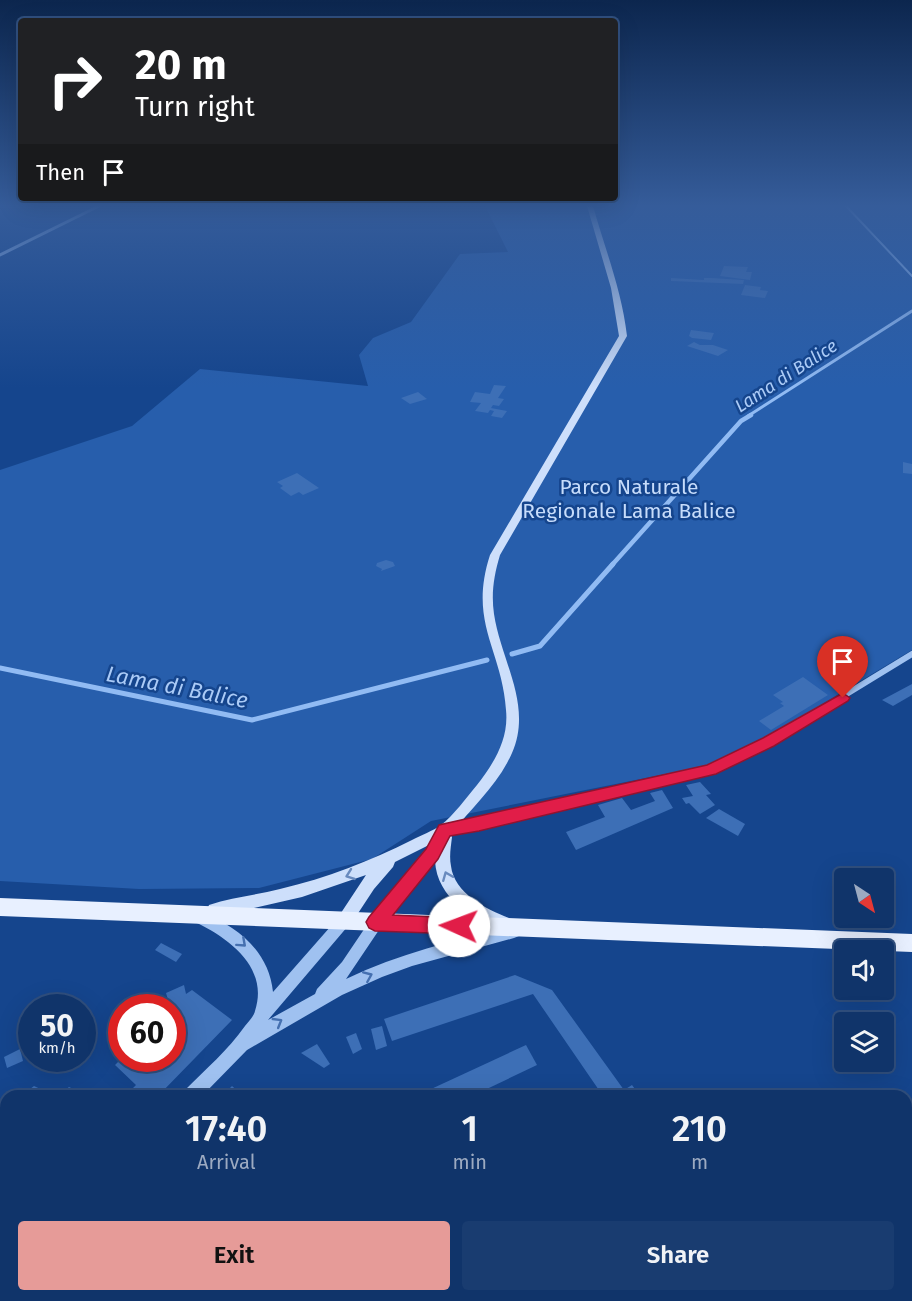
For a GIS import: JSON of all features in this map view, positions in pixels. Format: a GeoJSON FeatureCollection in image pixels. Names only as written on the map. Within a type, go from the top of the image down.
{"type":"FeatureCollection","features":[{"type":"Feature","properties":{"kind":"main road"},"geometry":{"type":"LineString","coordinates":[[375,922],[432,854],[445,830],[494,773],[505,754],[512,732],[513,713],[487,614],[485,595],[489,571],[495,555],[623,336],[607,267]]}},
{"type":"Feature","properties":{"kind":"main road"},"geometry":{"type":"LineString","coordinates":[[191,915],[310,888],[362,870],[445,830]]}},
{"type":"Feature","properties":{"kind":"main road"},"geometry":{"type":"LineString","coordinates":[[445,830],[444,870],[458,895],[490,917],[527,928]]}},
{"type":"Feature","properties":{"kind":"main road"},"geometry":{"type":"LineString","coordinates":[[343,922],[373,877],[403,851]]}},
{"type":"Feature","properties":{"kind":"main road"},"geometry":{"type":"LineString","coordinates":[[0,907],[912,943]]}},
{"type":"Feature","properties":{"kind":"street"},"geometry":{"type":"LineString","coordinates":[[445,830],[490,822],[711,770],[768,742],[912,654]]}},
{"type":"Feature","properties":{"kind":"street"},"geometry":{"type":"LineString","coordinates":[[191,915],[226,931],[251,951],[264,982],[266,999],[263,1014]]}},
{"type":"Feature","properties":{"kind":"street"},"geometry":{"type":"LineString","coordinates":[[197,1090],[242,1045],[263,1014],[343,922]]}},
{"type":"Feature","properties":{"kind":"street"},"geometry":{"type":"LineString","coordinates":[[315,1000],[347,967],[375,922]]}},
{"type":"Feature","properties":{"kind":"street"},"geometry":{"type":"LineString","coordinates":[[242,1045],[315,1000],[399,964],[527,928]]}},
{"type":"Feature","properties":{"kind":"green space","name":"Parco Naturale Regionale Lama Balice"},"geometry":{"type":"Polygon","coordinates":[[[451,267],[912,267],[912,650],[726,762],[431,821],[372,859],[259,888],[139,889],[0,881],[0,470],[132,426],[200,369],[368,386],[359,355],[373,338],[411,322],[451,267]]]}},
{"type":"Feature","properties":{"kind":"building"},"geometry":{"type":"Polygon","coordinates":[[[724,267],[748,267],[746,272],[752,272],[750,280],[720,276],[724,267]]]}},
{"type":"Feature","properties":{"kind":"building"},"geometry":{"type":"Polygon","coordinates":[[[671,278],[744,280],[743,284],[671,281],[671,278]]]}},
{"type":"Feature","properties":{"kind":"building"},"geometry":{"type":"Polygon","coordinates":[[[745,285],[761,287],[760,290],[768,291],[765,298],[741,295],[745,285]]]}},
{"type":"Feature","properties":{"kind":"building"},"geometry":{"type":"Polygon","coordinates":[[[691,330],[714,333],[711,340],[692,338],[689,336],[691,330]]]}},
{"type":"Feature","properties":{"kind":"building"},"geometry":{"type":"Polygon","coordinates":[[[694,342],[728,350],[718,356],[687,346],[694,342]]]}},
{"type":"Feature","properties":{"kind":"building"},"geometry":{"type":"Polygon","coordinates":[[[494,385],[506,386],[498,398],[504,399],[499,406],[493,405],[491,408],[507,411],[502,418],[491,416],[494,411],[490,410],[488,413],[475,411],[481,403],[470,402],[475,392],[490,394],[494,385]]]}},
{"type":"Feature","properties":{"kind":"building"},"geometry":{"type":"Polygon","coordinates":[[[418,392],[427,399],[410,404],[401,398],[418,392]]]}},
{"type":"Feature","properties":{"kind":"building"},"geometry":{"type":"Polygon","coordinates":[[[903,462],[912,464],[912,474],[903,473],[903,462]]]}},
{"type":"Feature","properties":{"kind":"building"},"geometry":{"type":"Polygon","coordinates":[[[297,473],[319,488],[303,495],[299,492],[291,496],[280,488],[283,486],[277,482],[297,473]]]}},
{"type":"Feature","properties":{"kind":"building"},"geometry":{"type":"Polygon","coordinates":[[[386,560],[393,562],[395,566],[381,571],[382,569],[376,566],[377,563],[386,560]]]}},
{"type":"Feature","properties":{"kind":"building"},"geometry":{"type":"Polygon","coordinates":[[[803,677],[828,695],[771,730],[759,721],[784,706],[780,703],[783,702],[773,695],[803,677]]]}},
{"type":"Feature","properties":{"kind":"building"},"geometry":{"type":"Polygon","coordinates":[[[912,684],[912,695],[893,706],[882,700],[912,684]]]}},
{"type":"Feature","properties":{"kind":"building"},"geometry":{"type":"Polygon","coordinates":[[[700,782],[711,794],[706,795],[715,805],[700,814],[689,803],[686,804],[682,798],[693,796],[686,785],[700,782]]]}},
{"type":"Feature","properties":{"kind":"building"},"geometry":{"type":"Polygon","coordinates":[[[662,790],[673,808],[576,850],[566,832],[605,817],[598,805],[622,798],[631,810],[655,801],[650,793],[662,790]]]}},
{"type":"Feature","properties":{"kind":"building"},"geometry":{"type":"Polygon","coordinates":[[[719,809],[745,824],[738,836],[706,818],[719,809]]]}},
{"type":"Feature","properties":{"kind":"building"},"geometry":{"type":"Polygon","coordinates":[[[161,943],[182,954],[176,962],[155,950],[161,943]]]}},
{"type":"Feature","properties":{"kind":"building"},"geometry":{"type":"Polygon","coordinates":[[[515,975],[552,990],[624,1090],[599,1090],[533,994],[392,1041],[384,1019],[515,975]]]}},
{"type":"Feature","properties":{"kind":"building"},"geometry":{"type":"Polygon","coordinates":[[[184,985],[186,994],[166,993],[184,985]]]}},
{"type":"Feature","properties":{"kind":"building"},"geometry":{"type":"Polygon","coordinates":[[[192,990],[232,1020],[186,1067],[186,994],[192,990]]]}},
{"type":"Feature","properties":{"kind":"building"},"geometry":{"type":"Polygon","coordinates":[[[382,1026],[387,1046],[376,1050],[371,1029],[382,1026]]]}},
{"type":"Feature","properties":{"kind":"building"},"geometry":{"type":"Polygon","coordinates":[[[356,1033],[362,1049],[353,1054],[346,1037],[356,1033]]]}},
{"type":"Feature","properties":{"kind":"building"},"geometry":{"type":"Polygon","coordinates":[[[317,1044],[330,1064],[324,1068],[301,1053],[317,1044]]]}},
{"type":"Feature","properties":{"kind":"building"},"geometry":{"type":"Polygon","coordinates":[[[526,1045],[537,1065],[485,1090],[429,1090],[526,1045]]]}},
{"type":"Feature","properties":{"kind":"building"},"geometry":{"type":"Polygon","coordinates":[[[18,1050],[18,1063],[7,1068],[4,1057],[18,1050]]]}},
{"type":"Feature","properties":{"kind":"building"},"geometry":{"type":"Polygon","coordinates":[[[122,1072],[181,1072],[164,1090],[135,1090],[133,1088],[136,1085],[122,1072]]]}},
{"type":"Feature","properties":{"kind":"building"},"geometry":{"type":"Polygon","coordinates":[[[632,1085],[636,1090],[624,1090],[632,1085]]]}},
{"type":"Feature","properties":{"kind":"building"},"geometry":{"type":"Polygon","coordinates":[[[34,1086],[42,1090],[29,1090],[34,1086]]]}},
{"type":"Feature","properties":{"kind":"waterway","name":"Lama di Balice"},"geometry":{"type":"LineString","coordinates":[[903,267],[912,276]]}},
{"type":"Feature","properties":{"kind":"waterway","name":"Lama di Balice"},"geometry":{"type":"LineString","coordinates":[[748,416],[912,311]]}},
{"type":"Feature","properties":{"kind":"waterway","name":"Lama di Balice"},"geometry":{"type":"LineString","coordinates":[[612,565],[741,421],[751,415]]}},
{"type":"Feature","properties":{"kind":"waterway","name":"Lama di Balice"},"geometry":{"type":"LineString","coordinates":[[512,654],[540,646],[613,564]]}},
{"type":"Feature","properties":{"kind":"waterway","name":"Lama di Balice"},"geometry":{"type":"LineString","coordinates":[[0,668],[252,720],[487,660]]}},
{"type":"Feature","properties":{"kind":"route"},"geometry":{"type":"LineString","coordinates":[[459,926],[375,922],[432,854],[445,830],[479,825],[711,770],[768,742],[843,698]]}}]}
